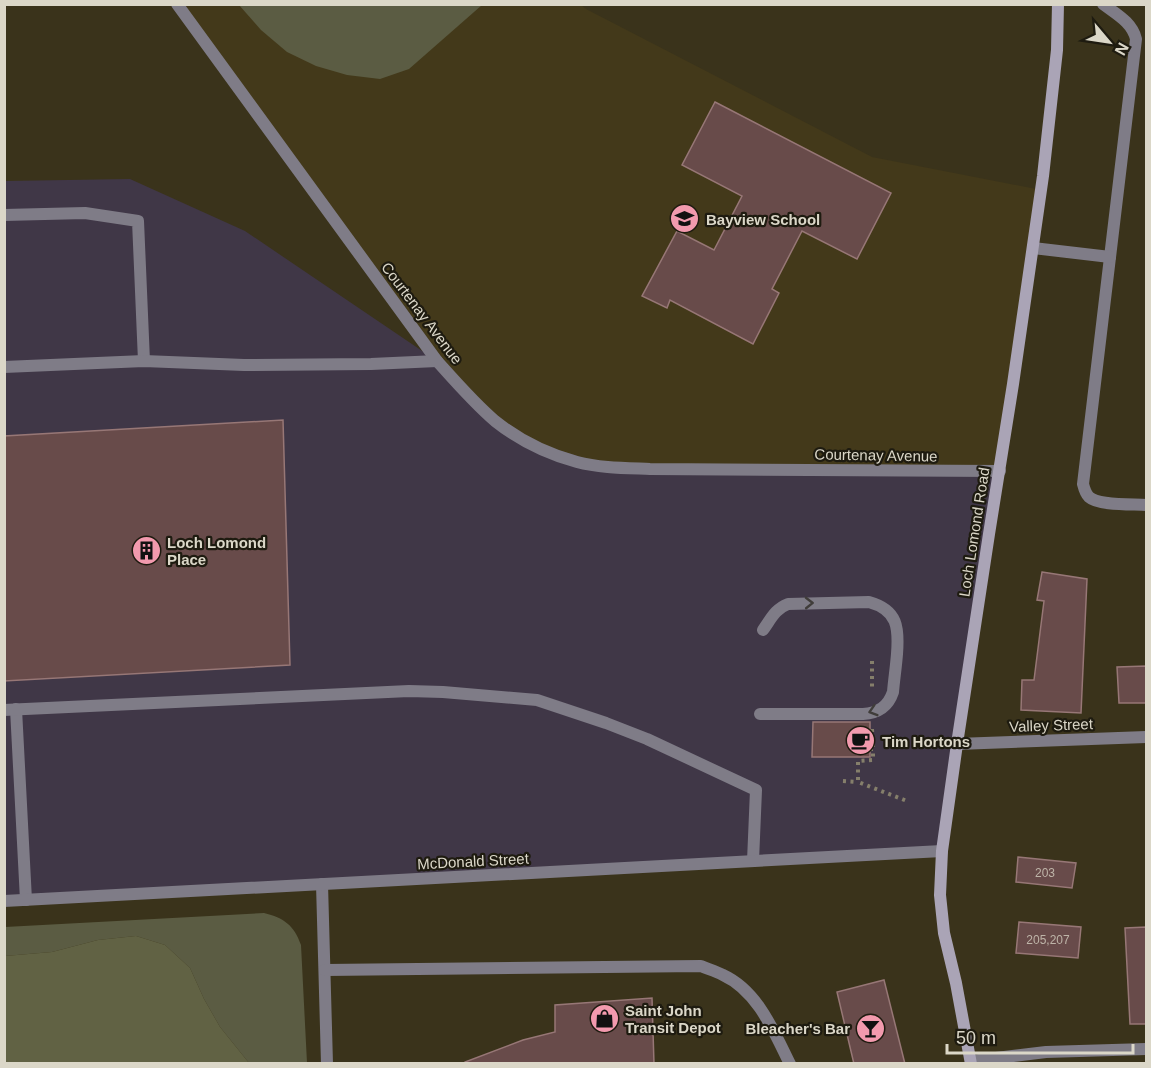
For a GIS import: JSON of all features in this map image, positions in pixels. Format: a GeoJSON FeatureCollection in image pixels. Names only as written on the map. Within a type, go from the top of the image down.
{"type":"FeatureCollection","features":[{"type":"Feature","properties":{"kind":"main road","name":"Loch Lomond Road"},"geometry":{"type":"LineString","coordinates":[[971,1062],[944,933],[940,895],[942,851],[1033,248],[1055,74],[1058,4]]}},
{"type":"Feature","properties":{"kind":"street","name":"Courtenay Avenue"},"geometry":{"type":"LineString","coordinates":[[177,4],[437,361],[495,420],[522,439],[550,453],[579,463],[613,467],[1000,471]]}},
{"type":"Feature","properties":{"kind":"street"},"geometry":{"type":"LineString","coordinates":[[1103,4],[1128,23],[1136,39],[1083,484],[1090,498],[1098,501],[1146,505]]}},
{"type":"Feature","properties":{"kind":"street"},"geometry":{"type":"LineString","coordinates":[[4,215],[85,213],[138,221],[144,361]]}},
{"type":"Feature","properties":{"kind":"street"},"geometry":{"type":"LineString","coordinates":[[1033,248],[1110,257]]}},
{"type":"Feature","properties":{"kind":"street"},"geometry":{"type":"LineString","coordinates":[[4,367],[144,361],[244,365],[437,361]]}},
{"type":"Feature","properties":{"kind":"street"},"geometry":{"type":"LineString","coordinates":[[760,714],[872,714],[880,711],[891,699],[893,692],[898,636],[891,615],[881,607],[869,602],[788,604],[778,608],[763,630]]}},
{"type":"Feature","properties":{"kind":"street"},"geometry":{"type":"LineString","coordinates":[[26,900],[10,710],[409,691],[537,700],[647,739],[756,789],[753,861]]}},
{"type":"Feature","properties":{"kind":"street","name":"Valley Street"},"geometry":{"type":"LineString","coordinates":[[957,744],[1146,737]]}},
{"type":"Feature","properties":{"kind":"street","name":"McDonald Street"},"geometry":{"type":"LineString","coordinates":[[4,901],[942,851]]}},
{"type":"Feature","properties":{"kind":"street"},"geometry":{"type":"LineString","coordinates":[[322,884],[327,1064]]}},
{"type":"Feature","properties":{"kind":"street"},"geometry":{"type":"LineString","coordinates":[[325,970],[701,966],[725,975],[746,992],[764,1012],[790,1064]]}},
{"type":"Feature","properties":{"kind":"street"},"geometry":{"type":"LineString","coordinates":[[971,1062],[1046,1052],[1146,1049]]}},
{"type":"Feature","properties":{"kind":"path"},"geometry":{"type":"LineString","coordinates":[[858,782],[858,761],[873,760],[873,749],[870,749]]}},
{"type":"Feature","properties":{"kind":"path"},"geometry":{"type":"LineString","coordinates":[[843,781],[858,782],[907,801]]}},
{"type":"Feature","properties":{"kind":"shaded area","name":"Bayview School"},"geometry":{"type":"Polygon","coordinates":[[[177,5],[581,5],[872,157],[1041,190],[1000,471],[613,467],[522,439],[467,394],[177,5]]]}},
{"type":"Feature","properties":{"kind":"shaded area"},"geometry":{"type":"Polygon","coordinates":[[[130,179],[245,231],[437,361],[1000,471],[942,851],[5,901],[5,181],[130,179]]]}},
{"type":"Feature","properties":{"kind":"green space"},"geometry":{"type":"Polygon","coordinates":[[[239,5],[482,5],[409,69],[380,79],[347,75],[316,66],[287,52],[261,30],[239,5]]]}},
{"type":"Feature","properties":{"kind":"green space"},"geometry":{"type":"Polygon","coordinates":[[[264,913],[287,923],[295,932],[301,945],[307,1063],[249,1063],[220,1027],[190,968],[165,945],[136,936],[98,940],[52,952],[5,956],[5,927],[264,913]]]}},
{"type":"Feature","properties":{"kind":"green space"},"geometry":{"type":"Polygon","coordinates":[[[136,936],[165,945],[190,968],[220,1027],[249,1063],[5,1063],[5,956],[52,952],[98,940],[136,936]]]}},
{"type":"Feature","properties":{"kind":"building"},"geometry":{"type":"Polygon","coordinates":[[[715,102],[891,193],[857,259],[802,231],[772,289],[779,293],[753,344],[670,300],[667,308],[642,296],[677,231],[714,250],[742,196],[682,165],[715,102]]]}},
{"type":"Feature","properties":{"kind":"building","name":"Loch Lomond Place"},"geometry":{"type":"Polygon","coordinates":[[[283,420],[290,665],[4,681],[4,436],[283,420]]]}},
{"type":"Feature","properties":{"kind":"building"},"geometry":{"type":"Polygon","coordinates":[[[1042,572],[1087,579],[1081,713],[1021,710],[1022,680],[1034,680],[1044,601],[1037,600],[1042,572]]]}},
{"type":"Feature","properties":{"kind":"building"},"geometry":{"type":"Polygon","coordinates":[[[1146,666],[1146,703],[1119,703],[1117,667],[1146,666]]]}},
{"type":"Feature","properties":{"kind":"building"},"geometry":{"type":"Polygon","coordinates":[[[813,722],[870,722],[870,757],[812,757],[813,722]]]}},
{"type":"Feature","properties":{"kind":"building"},"geometry":{"type":"Polygon","coordinates":[[[1018,857],[1076,863],[1072,888],[1016,882],[1018,857]]]}},
{"type":"Feature","properties":{"kind":"building"},"geometry":{"type":"Polygon","coordinates":[[[1019,922],[1081,927],[1078,958],[1016,953],[1019,922]]]}},
{"type":"Feature","properties":{"kind":"building"},"geometry":{"type":"Polygon","coordinates":[[[1146,927],[1146,1024],[1130,1024],[1125,928],[1146,927]]]}},
{"type":"Feature","properties":{"kind":"building","name":"Bleacher's Bar"},"geometry":{"type":"Polygon","coordinates":[[[884,980],[905,1064],[854,1064],[837,992],[884,980]]]}},
{"type":"Feature","properties":{"kind":"building","name":"Saint John Transit Depot"},"geometry":{"type":"Polygon","coordinates":[[[652,998],[654,1064],[465,1064],[465,1062],[523,1040],[555,1032],[555,1005],[652,998]]]}},
{"type":"Feature","properties":{"kind":"place","name":"Bayview School"},"geometry":{"type":"Point","coordinates":[685,219]}},
{"type":"Feature","properties":{"kind":"place","name":"Loch Lomond Place"},"geometry":{"type":"Point","coordinates":[146,551]}},
{"type":"Feature","properties":{"kind":"place","name":"Tim Hortons"},"geometry":{"type":"Point","coordinates":[861,741]}},
{"type":"Feature","properties":{"kind":"place","name":"Saint John Transit Depot"},"geometry":{"type":"Point","coordinates":[604,1019]}},
{"type":"Feature","properties":{"kind":"place","name":"Bleacher's Bar"},"geometry":{"type":"Point","coordinates":[871,1028]}}]}
